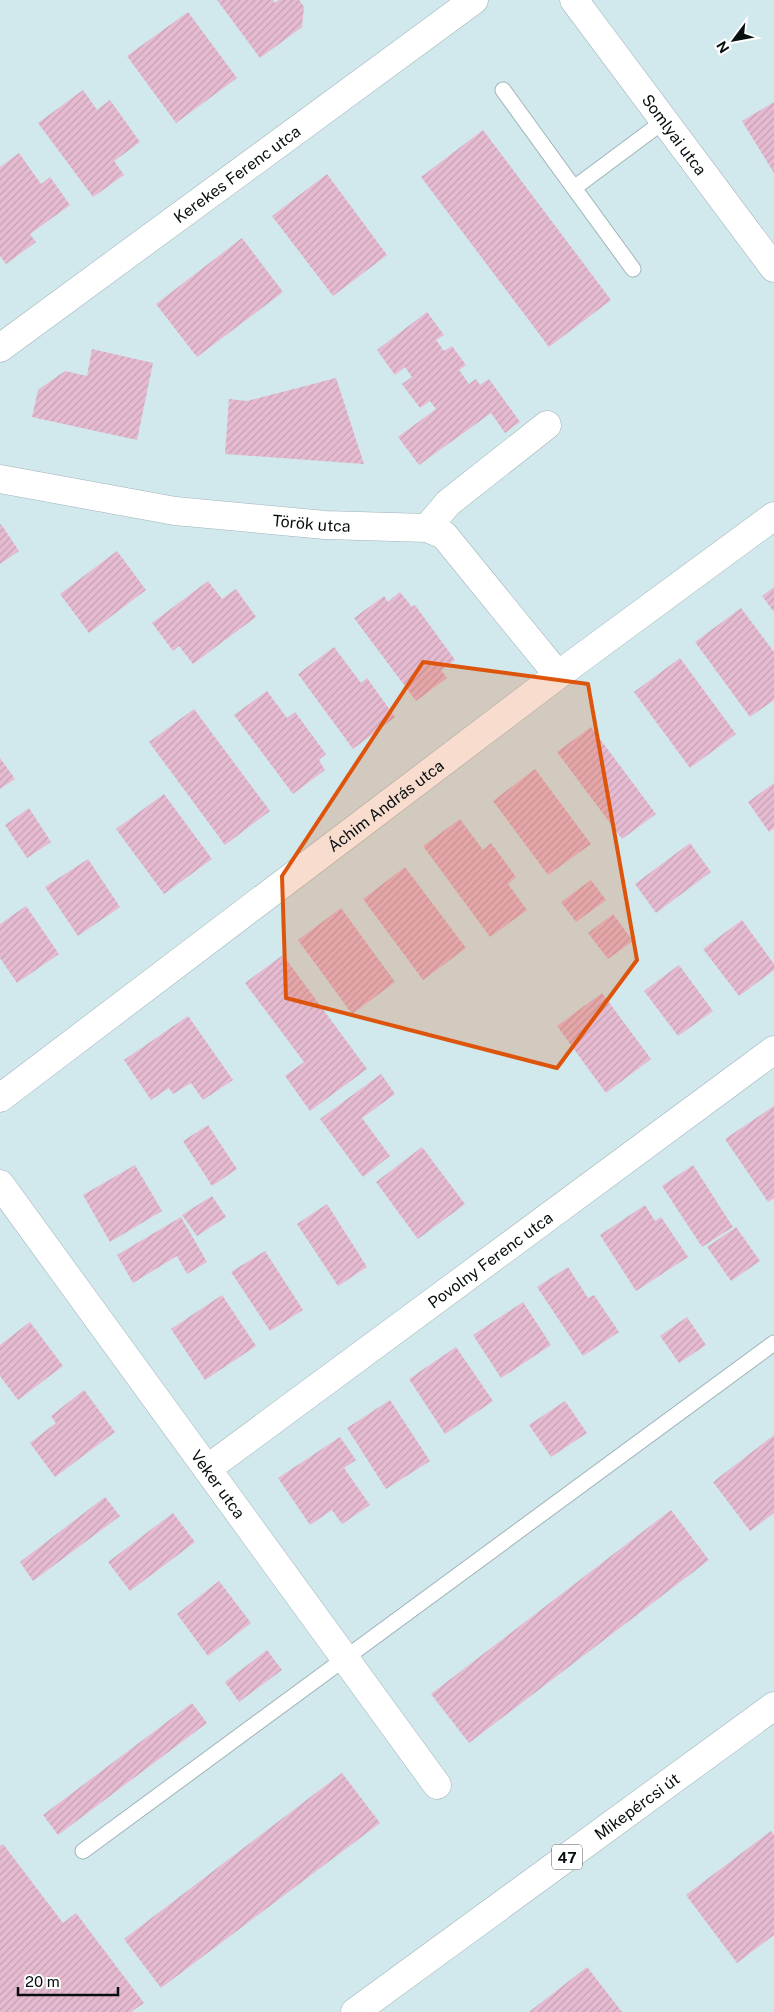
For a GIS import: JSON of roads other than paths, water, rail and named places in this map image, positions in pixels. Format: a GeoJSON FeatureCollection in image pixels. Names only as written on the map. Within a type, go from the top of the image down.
{"type":"FeatureCollection","features":[{"type":"Feature","properties":{"kind":"street","name":"Kerekes Ferenc utca"},"geometry":{"type":"LineString","coordinates":[[0,348],[474,0]]}},
{"type":"Feature","properties":{"kind":"street","name":"Somlyai utca"},"geometry":{"type":"LineString","coordinates":[[574,0],[774,268]]}},
{"type":"Feature","properties":{"kind":"street"},"geometry":{"type":"LineString","coordinates":[[427,528],[448,503],[547,425]]}},
{"type":"Feature","properties":{"kind":"street","name":"Török utca"},"geometry":{"type":"LineString","coordinates":[[0,479],[175,511],[325,525],[427,528],[444,535],[558,675]]}},
{"type":"Feature","properties":{"kind":"street","name":"Áchim András utca"},"geometry":{"type":"LineString","coordinates":[[0,1098],[558,675],[774,516]]}},
{"type":"Feature","properties":{"kind":"street","name":"Povolny Ferenc utca"},"geometry":{"type":"LineString","coordinates":[[207,1469],[774,1050]]}},
{"type":"Feature","properties":{"kind":"street","name":"Veker utca"},"geometry":{"type":"LineString","coordinates":[[0,1184],[437,1785]]}},
{"type":"Feature","properties":{"kind":"street","name":"Mikepércsi út"},"geometry":{"type":"LineString","coordinates":[[355,2012],[774,1706]]}},
{"type":"Feature","properties":{"kind":"lane"},"geometry":{"type":"LineString","coordinates":[[503,90],[633,269]]}},
{"type":"Feature","properties":{"kind":"lane"},"geometry":{"type":"LineString","coordinates":[[574,188],[664,121]]}},
{"type":"Feature","properties":{"kind":"lane"},"geometry":{"type":"LineString","coordinates":[[83,1851],[774,1343]]}}]}
